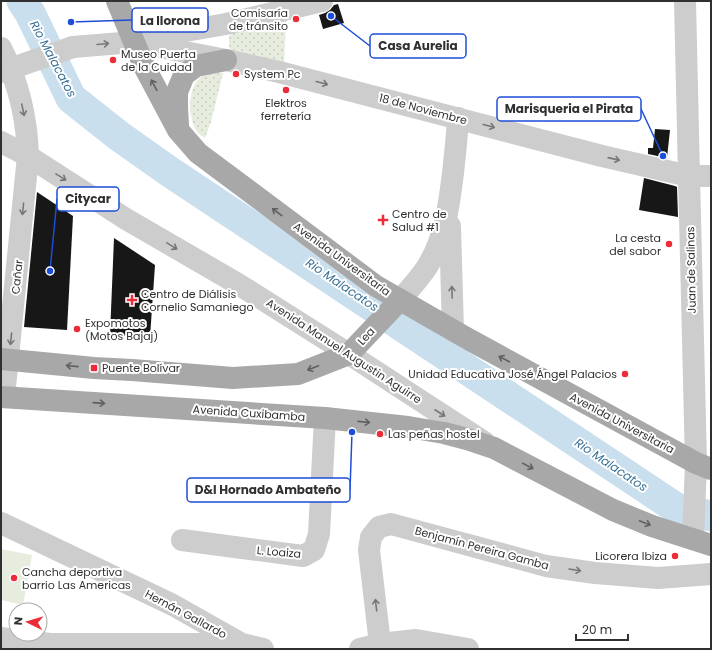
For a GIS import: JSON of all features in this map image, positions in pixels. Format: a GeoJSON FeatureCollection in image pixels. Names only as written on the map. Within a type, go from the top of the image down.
{"type":"FeatureCollection","features":[{"type":"Feature","properties":{"kind":"main road","name":"Avenida Universitaria"},"geometry":{"type":"LineString","coordinates":[[117,1],[144,66],[178,130],[198,153],[376,286],[701,470]]}},
{"type":"Feature","properties":{"kind":"main road"},"geometry":{"type":"LineString","coordinates":[[178,130],[176,107],[177,92],[184,75],[196,66],[229,61]]}},
{"type":"Feature","properties":{"kind":"main road","name":"Lea"},"geometry":{"type":"LineString","coordinates":[[349,354],[400,300]]}},
{"type":"Feature","properties":{"kind":"main road"},"geometry":{"type":"LineString","coordinates":[[5,359],[94,368],[233,378],[298,374],[349,354]]}},
{"type":"Feature","properties":{"kind":"main road","name":"Avenida Cuxibamba"},"geometry":{"type":"LineString","coordinates":[[3,397],[325,418],[408,427],[444,433],[494,448],[613,510],[652,526],[699,537]]}},
{"type":"Feature","properties":{"kind":"street"},"geometry":{"type":"LineString","coordinates":[[1,72],[73,47],[130,33],[146,30],[174,33],[226,24],[322,1]]}},
{"type":"Feature","properties":{"kind":"street","name":"Juan de Salinas"},"geometry":{"type":"LineString","coordinates":[[685,1],[689,176],[701,470],[699,537]]}},
{"type":"Feature","properties":{"kind":"street"},"geometry":{"type":"LineString","coordinates":[[226,24],[220,42],[222,50],[229,61]]}},
{"type":"Feature","properties":{"kind":"street","name":"18 de Noviembre"},"geometry":{"type":"LineString","coordinates":[[130,33],[229,61],[279,72],[602,156],[689,176],[711,176]]}},
{"type":"Feature","properties":{"kind":"street","name":"Cañar"},"geometry":{"type":"LineString","coordinates":[[1,48],[13,73],[23,108],[27,133],[28,156],[5,359],[3,397]]}},
{"type":"Feature","properties":{"kind":"street"},"geometry":{"type":"LineString","coordinates":[[400,300],[414,285],[428,266],[438,247],[445,226],[449,204],[458,118]]}},
{"type":"Feature","properties":{"kind":"street","name":"Avenida Manuel Augustin Aguirre"},"geometry":{"type":"LineString","coordinates":[[1,142],[28,156],[126,219],[238,284],[494,448]]}},
{"type":"Feature","properties":{"kind":"street"},"geometry":{"type":"LineString","coordinates":[[449,204],[454,331]]}},
{"type":"Feature","properties":{"kind":"street","name":"L. Loaiza"},"geometry":{"type":"LineString","coordinates":[[182,540],[303,556],[314,550],[319,534],[325,418]]}},
{"type":"Feature","properties":{"kind":"street","name":"Hernán Gallardo"},"geometry":{"type":"LineString","coordinates":[[1,523],[173,605],[242,644],[263,649]]}},
{"type":"Feature","properties":{"kind":"street","name":"Benjamín Pereira Gamba"},"geometry":{"type":"LineString","coordinates":[[373,647],[369,550],[371,537],[380,527],[391,524],[546,566],[595,573],[658,578],[711,574]]}},
{"type":"Feature","properties":{"kind":"street"},"geometry":{"type":"LineString","coordinates":[[1,638],[50,644],[242,644]]}},
{"type":"Feature","properties":{"kind":"street"},"geometry":{"type":"LineString","coordinates":[[373,647],[416,640],[468,649]]}},
{"type":"Feature","properties":{"kind":"green space"},"geometry":{"type":"Polygon","coordinates":[[[286,20],[284,66],[232,53],[229,46],[229,36],[235,32],[286,20]]]}},
{"type":"Feature","properties":{"kind":"green space"},"geometry":{"type":"Polygon","coordinates":[[[209,73],[223,73],[211,122],[205,138],[198,133],[194,127],[190,111],[191,95],[197,81],[202,76],[209,73]]]}},
{"type":"Feature","properties":{"kind":"green space","name":"Cancha deportiva barrio Las Americas"},"geometry":{"type":"Polygon","coordinates":[[[1,549],[32,555],[24,602],[10,602],[1,600],[1,549]]]}},
{"type":"Feature","properties":{"kind":"building"},"geometry":{"type":"Polygon","coordinates":[[[338,4],[344,23],[323,29],[319,15],[325,13],[334,5],[338,4]]]}},
{"type":"Feature","properties":{"kind":"building"},"geometry":{"type":"Polygon","coordinates":[[[655,129],[670,130],[667,158],[648,154],[648,148],[653,148],[655,129]]]}},
{"type":"Feature","properties":{"kind":"building"},"geometry":{"type":"Polygon","coordinates":[[[644,178],[677,187],[678,217],[639,210],[644,178]]]}},
{"type":"Feature","properties":{"kind":"building"},"geometry":{"type":"Polygon","coordinates":[[[37,192],[73,216],[67,330],[24,327],[37,192]]]}},
{"type":"Feature","properties":{"kind":"building","name":"Centro de Diálisis Cornelio Samaniego"},"geometry":{"type":"Polygon","coordinates":[[[114,238],[155,265],[150,337],[110,335],[114,238]]]}},
{"type":"Feature","properties":{"kind":"waterway","name":"Rio Malacatos"},"geometry":{"type":"LineString","coordinates":[[22,1],[30,13],[71,98],[119,136],[170,172],[676,508],[711,516]]}},
{"type":"Feature","properties":{"kind":"place","name":"Casa Aurelia"},"geometry":{"type":"Point","coordinates":[331,16]}},
{"type":"Feature","properties":{"kind":"place","name":"Comisaría de tránsito"},"geometry":{"type":"Point","coordinates":[296,19]}},
{"type":"Feature","properties":{"kind":"place","name":"La llorona"},"geometry":{"type":"Point","coordinates":[71,22]}},
{"type":"Feature","properties":{"kind":"place","name":"Museo Puerta de la Cuidad"},"geometry":{"type":"Point","coordinates":[113,60]}},
{"type":"Feature","properties":{"kind":"place","name":"System Pc"},"geometry":{"type":"Point","coordinates":[236,74]}},
{"type":"Feature","properties":{"kind":"place","name":"Elektros ferretería"},"geometry":{"type":"Point","coordinates":[286,90]}},
{"type":"Feature","properties":{"kind":"place","name":"Marisqueria el Pirata"},"geometry":{"type":"Point","coordinates":[663,156]}},
{"type":"Feature","properties":{"kind":"place","name":"Centro de Salud #1"},"geometry":{"type":"Point","coordinates":[383,220]}},
{"type":"Feature","properties":{"kind":"place","name":"La cesta del sabor"},"geometry":{"type":"Point","coordinates":[669,244]}},
{"type":"Feature","properties":{"kind":"place","name":"Citycar"},"geometry":{"type":"Point","coordinates":[50,271]}},
{"type":"Feature","properties":{"kind":"place","name":"Centro de Diálisis Cornelio Samaniego"},"geometry":{"type":"Point","coordinates":[132,300]}},
{"type":"Feature","properties":{"kind":"place","name":"Expomotos (Motos Bajaj)"},"geometry":{"type":"Point","coordinates":[77,329]}},
{"type":"Feature","properties":{"kind":"place","name":"Puente Bolívar"},"geometry":{"type":"Point","coordinates":[94,368]}},
{"type":"Feature","properties":{"kind":"place","name":"Unidad Educativa José Ángel Palacios"},"geometry":{"type":"Point","coordinates":[625,374]}},
{"type":"Feature","properties":{"kind":"place","name":"D&I Hornado Ambateño"},"geometry":{"type":"Point","coordinates":[352,432]}},
{"type":"Feature","properties":{"kind":"place","name":"Las peñas hostel"},"geometry":{"type":"Point","coordinates":[380,434]}},
{"type":"Feature","properties":{"kind":"place","name":"Licorera Ibiza"},"geometry":{"type":"Point","coordinates":[675,556]}},
{"type":"Feature","properties":{"kind":"place","name":"Cancha deportiva barrio Las Americas"},"geometry":{"type":"Point","coordinates":[14,578]}}]}
